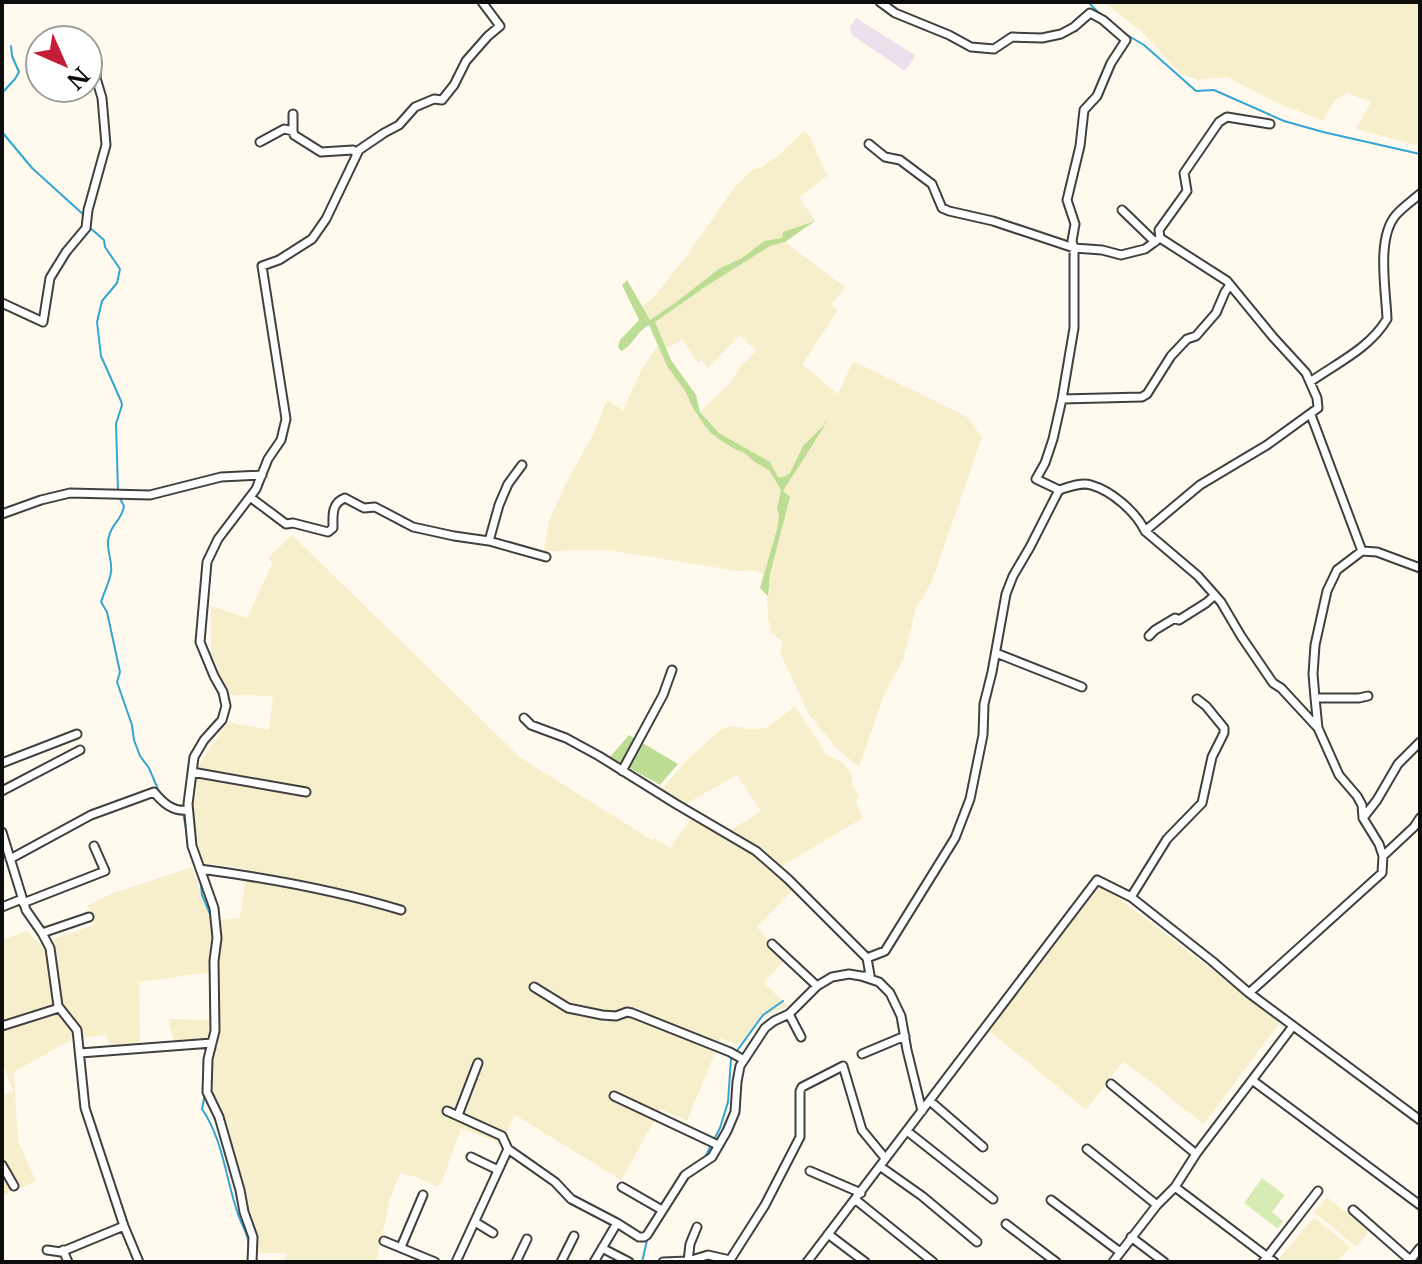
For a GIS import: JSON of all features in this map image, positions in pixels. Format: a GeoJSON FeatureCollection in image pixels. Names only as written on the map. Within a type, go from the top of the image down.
{"type":"FeatureCollection","features":[{"type":"Feature","properties":{"kind":"street"},"geometry":{"type":"LineString","coordinates":[[252,1262],[253,1237],[219,1117],[207,1092],[208,1059],[215,1031],[214,961],[217,938],[214,908],[192,846],[188,810],[194,757],[222,720],[226,706],[223,692],[200,642],[207,562],[218,539],[256,489],[268,459],[281,440],[286,419],[262,266],[279,260],[312,239],[326,219],[359,150],[399,125],[415,107],[434,99],[442,100],[466,61],[500,26],[482,2]]}},
{"type":"Feature","properties":{"kind":"street"},"geometry":{"type":"LineString","coordinates":[[880,2],[895,13],[971,47],[994,49],[1012,37],[1042,38],[1061,34],[1090,13],[1126,40],[1111,63],[1097,96],[1084,110],[1080,146],[1067,200],[1075,224],[1072,241],[1074,328],[1062,399],[1045,463],[1036,479],[1059,490],[1081,484],[1092,485],[1121,501],[1145,531],[1198,576],[1215,595],[1273,683],[1318,728]]}},
{"type":"Feature","properties":{"kind":"street"},"geometry":{"type":"LineString","coordinates":[[2,303],[43,322],[50,278],[86,228],[106,145],[103,104]]}},
{"type":"Feature","properties":{"kind":"street"},"geometry":{"type":"LineString","coordinates":[[293,114],[294,135],[321,152],[353,150],[357,154]]}},
{"type":"Feature","properties":{"kind":"street"},"geometry":{"type":"LineString","coordinates":[[869,144],[885,157],[900,160],[932,184],[942,208],[1074,248],[1121,255],[1145,249],[1157,240],[1159,230],[1187,191],[1184,173],[1219,122],[1227,117],[1270,124]]}},
{"type":"Feature","properties":{"kind":"street"},"geometry":{"type":"LineString","coordinates":[[260,142],[284,129],[293,131]]}},
{"type":"Feature","properties":{"kind":"street"},"geometry":{"type":"LineString","coordinates":[[1310,382],[1371,341],[1381,330],[1387,319],[1383,243],[1386,230],[1396,215],[1420,194]]}},
{"type":"Feature","properties":{"kind":"street"},"geometry":{"type":"LineString","coordinates":[[1122,210],[1157,240],[1190,256],[1230,285],[1306,373],[1318,408],[1246,459],[1200,485],[1145,531]]}},
{"type":"Feature","properties":{"kind":"street"},"geometry":{"type":"LineString","coordinates":[[1062,399],[1142,397],[1147,394],[1171,356],[1187,339],[1196,336],[1216,313],[1230,285]]}},
{"type":"Feature","properties":{"kind":"street"},"geometry":{"type":"LineString","coordinates":[[1311,415],[1362,551]]}},
{"type":"Feature","properties":{"kind":"street"},"geometry":{"type":"LineString","coordinates":[[489,541],[508,484],[522,465]]}},
{"type":"Feature","properties":{"kind":"street"},"geometry":{"type":"LineString","coordinates":[[2,514],[70,493],[150,495],[221,477],[262,475]]}},
{"type":"Feature","properties":{"kind":"street"},"geometry":{"type":"LineString","coordinates":[[867,958],[885,951],[955,838],[975,782],[983,735],[984,704],[1006,594],[1059,490]]}},
{"type":"Feature","properties":{"kind":"street"},"geometry":{"type":"LineString","coordinates":[[250,497],[286,524],[328,532],[333,528],[333,509],[339,500],[345,498],[364,508],[375,507],[413,527],[489,541],[546,557]]}},
{"type":"Feature","properties":{"kind":"street"},"geometry":{"type":"LineString","coordinates":[[1249,993],[1382,873],[1383,856],[1363,818],[1362,805],[1339,775],[1318,728],[1313,674],[1315,645],[1327,591],[1337,570],[1362,551],[1377,552],[1420,568]]}},
{"type":"Feature","properties":{"kind":"street"},"geometry":{"type":"LineString","coordinates":[[1149,636],[1175,618],[1179,620],[1190,614],[1215,595]]}},
{"type":"Feature","properties":{"kind":"street"},"geometry":{"type":"LineString","coordinates":[[996,653],[1082,687]]}},
{"type":"Feature","properties":{"kind":"street"},"geometry":{"type":"LineString","coordinates":[[622,771],[663,695],[672,670]]}},
{"type":"Feature","properties":{"kind":"street"},"geometry":{"type":"LineString","coordinates":[[1315,698],[1368,696]]}},
{"type":"Feature","properties":{"kind":"street"},"geometry":{"type":"LineString","coordinates":[[1131,897],[1167,839],[1202,803],[1212,757],[1224,728],[1197,699]]}},
{"type":"Feature","properties":{"kind":"street"},"geometry":{"type":"LineString","coordinates":[[524,718],[531,725],[566,738],[599,756],[756,851],[867,958],[870,975],[861,976]]}},
{"type":"Feature","properties":{"kind":"street"},"geometry":{"type":"LineString","coordinates":[[2,763],[77,734]]}},
{"type":"Feature","properties":{"kind":"street"},"geometry":{"type":"LineString","coordinates":[[1363,818],[1398,764],[1420,742]]}},
{"type":"Feature","properties":{"kind":"street"},"geometry":{"type":"LineString","coordinates":[[2,791],[80,750]]}},
{"type":"Feature","properties":{"kind":"street"},"geometry":{"type":"LineString","coordinates":[[192,772],[306,792]]}},
{"type":"Feature","properties":{"kind":"street"},"geometry":{"type":"LineString","coordinates":[[10,859],[91,815],[154,792],[163,804],[181,811],[188,810]]}},
{"type":"Feature","properties":{"kind":"street"},"geometry":{"type":"LineString","coordinates":[[1383,856],[1417,830],[1420,818]]}},
{"type":"Feature","properties":{"kind":"street"},"geometry":{"type":"LineString","coordinates":[[2,832],[22,901],[50,948],[58,1006],[77,1030],[85,1108],[139,1262]]}},
{"type":"Feature","properties":{"kind":"street"},"geometry":{"type":"LineString","coordinates":[[2,907],[105,871],[94,846]]}},
{"type":"Feature","properties":{"kind":"street"},"geometry":{"type":"LineString","coordinates":[[200,869],[352,895],[401,910]]}},
{"type":"Feature","properties":{"kind":"street"},"geometry":{"type":"LineString","coordinates":[[807,1262],[1097,880],[1131,897],[1249,993],[1420,1120]]}},
{"type":"Feature","properties":{"kind":"street"},"geometry":{"type":"LineString","coordinates":[[42,933],[89,917]]}},
{"type":"Feature","properties":{"kind":"street"},"geometry":{"type":"LineString","coordinates":[[772,944],[817,986]]}},
{"type":"Feature","properties":{"kind":"street"},"geometry":{"type":"LineString","coordinates":[[447,1111],[502,1136],[508,1149],[555,1182],[571,1199],[644,1237],[685,1175],[712,1157],[735,1112],[737,1082],[744,1060],[765,1028],[789,1014],[817,986],[832,977],[849,974],[879,982],[890,993],[901,1016],[922,1111]]}},
{"type":"Feature","properties":{"kind":"street"},"geometry":{"type":"LineString","coordinates":[[534,987],[568,1008],[602,1015],[632,1013],[744,1060]]}},
{"type":"Feature","properties":{"kind":"street"},"geometry":{"type":"LineString","coordinates":[[2,1026],[59,1008]]}},
{"type":"Feature","properties":{"kind":"street"},"geometry":{"type":"LineString","coordinates":[[789,1014],[801,1037]]}},
{"type":"Feature","properties":{"kind":"street"},"geometry":{"type":"LineString","coordinates":[[1113,1262],[1157,1205],[1175,1187],[1196,1154],[1293,1026]]}},
{"type":"Feature","properties":{"kind":"street"},"geometry":{"type":"LineString","coordinates":[[862,1054],[905,1036]]}},
{"type":"Feature","properties":{"kind":"street"},"geometry":{"type":"LineString","coordinates":[[80,1053],[212,1043]]}},
{"type":"Feature","properties":{"kind":"street"},"geometry":{"type":"LineString","coordinates":[[458,1115],[478,1063]]}},
{"type":"Feature","properties":{"kind":"street"},"geometry":{"type":"LineString","coordinates":[[663,1262],[688,1261],[708,1255],[730,1261],[765,1205],[800,1137],[802,1087],[843,1066],[862,1130],[885,1158]]}},
{"type":"Feature","properties":{"kind":"street"},"geometry":{"type":"LineString","coordinates":[[1252,1080],[1420,1205]]}},
{"type":"Feature","properties":{"kind":"street"},"geometry":{"type":"LineString","coordinates":[[1111,1084],[1196,1154]]}},
{"type":"Feature","properties":{"kind":"street"},"geometry":{"type":"LineString","coordinates":[[614,1096],[718,1145]]}},
{"type":"Feature","properties":{"kind":"street"},"geometry":{"type":"LineString","coordinates":[[930,1101],[983,1147]]}},
{"type":"Feature","properties":{"kind":"street"},"geometry":{"type":"LineString","coordinates":[[907,1131],[993,1199]]}},
{"type":"Feature","properties":{"kind":"street"},"geometry":{"type":"LineString","coordinates":[[456,1262],[508,1149]]}},
{"type":"Feature","properties":{"kind":"street"},"geometry":{"type":"LineString","coordinates":[[1087,1149],[1157,1205]]}},
{"type":"Feature","properties":{"kind":"street"},"geometry":{"type":"LineString","coordinates":[[471,1157],[498,1170]]}},
{"type":"Feature","properties":{"kind":"street"},"geometry":{"type":"LineString","coordinates":[[2,1165],[14,1186]]}},
{"type":"Feature","properties":{"kind":"street"},"geometry":{"type":"LineString","coordinates":[[881,1167],[977,1242]]}},
{"type":"Feature","properties":{"kind":"street"},"geometry":{"type":"LineString","coordinates":[[810,1171],[858,1196],[933,1262]]}},
{"type":"Feature","properties":{"kind":"street"},"geometry":{"type":"LineString","coordinates":[[622,1187],[662,1210]]}},
{"type":"Feature","properties":{"kind":"street"},"geometry":{"type":"LineString","coordinates":[[1175,1187],[1268,1260],[1318,1191]]}},
{"type":"Feature","properties":{"kind":"street"},"geometry":{"type":"LineString","coordinates":[[401,1247],[423,1195]]}},
{"type":"Feature","properties":{"kind":"street"},"geometry":{"type":"LineString","coordinates":[[1051,1200],[1120,1252]]}},
{"type":"Feature","properties":{"kind":"street"},"geometry":{"type":"LineString","coordinates":[[1353,1210],[1410,1261],[1420,1248]]}},
{"type":"Feature","properties":{"kind":"street"},"geometry":{"type":"LineString","coordinates":[[475,1222],[493,1233]]}},
{"type":"Feature","properties":{"kind":"street"},"geometry":{"type":"LineString","coordinates":[[594,1262],[617,1223]]}},
{"type":"Feature","properties":{"kind":"street"},"geometry":{"type":"LineString","coordinates":[[1006,1224],[1056,1262]]}},
{"type":"Feature","properties":{"kind":"street"},"geometry":{"type":"LineString","coordinates":[[47,1250],[63,1250],[124,1226]]}},
{"type":"Feature","properties":{"kind":"street"},"geometry":{"type":"LineString","coordinates":[[688,1261],[690,1244],[697,1227]]}},
{"type":"Feature","properties":{"kind":"street"},"geometry":{"type":"LineString","coordinates":[[828,1234],[865,1262]]}},
{"type":"Feature","properties":{"kind":"street"},"geometry":{"type":"LineString","coordinates":[[561,1262],[574,1236]]}},
{"type":"Feature","properties":{"kind":"street"},"geometry":{"type":"LineString","coordinates":[[1131,1237],[1164,1262]]}},
{"type":"Feature","properties":{"kind":"street"},"geometry":{"type":"LineString","coordinates":[[516,1262],[527,1239]]}},
{"type":"Feature","properties":{"kind":"street"},"geometry":{"type":"LineString","coordinates":[[384,1241],[435,1262]]}},
{"type":"Feature","properties":{"kind":"street"},"geometry":{"type":"LineString","coordinates":[[602,1248],[629,1262]]}},
{"type":"Feature","properties":{"kind":"street"},"geometry":{"type":"LineString","coordinates":[[63,1250],[68,1262]]}},
{"type":"Feature","properties":{"kind":"shaded area"},"geometry":{"type":"Polygon","coordinates":[[[1104,2],[1420,2],[1420,146],[1356,129],[1371,102],[1347,93],[1335,100],[1323,121],[1275,102],[1228,77],[1198,80],[1181,74],[1142,32],[1104,2]]]}},
{"type":"Feature","properties":{"kind":"shaded area"},"geometry":{"type":"Polygon","coordinates":[[[856,18],[915,55],[905,71],[852,35],[850,27],[856,18]]]}},
{"type":"Feature","properties":{"kind":"shaded area"},"geometry":{"type":"Polygon","coordinates":[[[804,131],[809,135],[827,176],[799,197],[815,221],[783,232],[782,238],[764,241],[742,258],[720,268],[649,320],[641,307],[652,299],[685,258],[734,188],[752,170],[780,154],[804,131]]]}},
{"type":"Feature","properties":{"kind":"shaded area"},"geometry":{"type":"Polygon","coordinates":[[[785,242],[845,287],[832,304],[838,310],[803,365],[838,394],[853,361],[966,416],[982,437],[931,584],[916,608],[903,660],[884,695],[859,767],[836,748],[808,713],[780,652],[783,642],[771,632],[768,617],[770,574],[779,540],[783,491],[824,425],[803,446],[790,473],[778,477],[770,462],[719,433],[700,412],[729,384],[756,351],[740,335],[708,368],[702,360],[698,363],[682,340],[665,349],[655,322],[770,246],[785,242]]]}},
{"type":"Feature","properties":{"kind":"shaded area"},"geometry":{"type":"Polygon","coordinates":[[[658,345],[667,366],[711,433],[769,470],[781,490],[777,529],[764,574],[608,550],[544,551],[549,521],[593,435],[607,400],[623,410],[642,369],[658,345]]]}},
{"type":"Feature","properties":{"kind":"shaded area"},"geometry":{"type":"Polygon","coordinates":[[[292,535],[521,758],[652,840],[655,838],[670,848],[692,817],[728,832],[761,811],[737,775],[684,805],[661,790],[686,761],[719,731],[731,726],[767,728],[795,706],[826,754],[842,762],[851,773],[859,797],[856,802],[863,818],[780,867],[796,887],[757,927],[785,960],[764,983],[788,1006],[763,1017],[738,1045],[721,1038],[687,1121],[661,1109],[621,1180],[515,1115],[501,1143],[461,1129],[437,1187],[400,1173],[390,1199],[376,1262],[296,1262],[285,1260],[285,1253],[251,1253],[251,1235],[241,1210],[221,1126],[211,1104],[209,1077],[216,1041],[175,1044],[168,1019],[217,1020],[212,972],[139,982],[140,1044],[111,1047],[106,1035],[72,1039],[14,1072],[18,1141],[36,1181],[2,1196],[2,1096],[13,1091],[2,1060],[2,940],[27,931],[40,944],[94,925],[88,905],[113,893],[192,867],[211,921],[240,918],[247,869],[203,863],[191,813],[200,762],[228,722],[269,730],[273,696],[229,695],[211,655],[211,606],[247,618],[272,564],[269,557],[292,535]]]}},
{"type":"Feature","properties":{"kind":"shaded area"},"geometry":{"type":"Polygon","coordinates":[[[1095,880],[1280,1022],[1204,1124],[1123,1061],[1086,1110],[984,1027],[1095,880]]]}},
{"type":"Feature","properties":{"kind":"shaded area"},"geometry":{"type":"Polygon","coordinates":[[[1327,1197],[1369,1231],[1357,1247],[1314,1212],[1327,1197]]]}},
{"type":"Feature","properties":{"kind":"shaded area"},"geometry":{"type":"Polygon","coordinates":[[[1314,1217],[1350,1247],[1337,1262],[1283,1262],[1279,1259],[1314,1217]]]}},
{"type":"Feature","properties":{"kind":"green space"},"geometry":{"type":"Polygon","coordinates":[[[815,221],[785,242],[770,246],[708,285],[655,322],[671,360],[696,395],[700,412],[719,433],[770,462],[778,477],[790,473],[803,446],[828,417],[822,430],[783,491],[790,497],[770,574],[768,596],[760,588],[777,529],[781,490],[769,470],[723,442],[705,426],[667,366],[649,325],[621,351],[618,347],[620,340],[639,320],[622,285],[627,280],[650,320],[720,268],[742,258],[764,241],[782,238],[783,232],[815,221]]]}},
{"type":"Feature","properties":{"kind":"green space"},"geometry":{"type":"Polygon","coordinates":[[[629,735],[678,764],[660,785],[610,757],[629,735]]]}},
{"type":"Feature","properties":{"kind":"green space"},"geometry":{"type":"Polygon","coordinates":[[[1262,1178],[1285,1195],[1272,1212],[1283,1221],[1278,1229],[1244,1203],[1262,1178]]]}},
{"type":"Feature","properties":{"kind":"waterway"},"geometry":{"type":"LineString","coordinates":[[1088,2],[1101,15]]}},
{"type":"Feature","properties":{"kind":"waterway"},"geometry":{"type":"LineString","coordinates":[[1122,32],[1144,45],[1196,91],[1214,90],[1284,121],[1420,154]]}},
{"type":"Feature","properties":{"kind":"waterway"},"geometry":{"type":"LineString","coordinates":[[2,93],[19,72],[11,46]]}},
{"type":"Feature","properties":{"kind":"waterway"},"geometry":{"type":"LineString","coordinates":[[2,132],[32,168],[85,216]]}},
{"type":"Feature","properties":{"kind":"waterway"},"geometry":{"type":"LineString","coordinates":[[88,226],[104,240],[105,247],[120,269],[117,283],[102,301],[97,322],[101,356],[122,405],[116,424],[118,491]]}},
{"type":"Feature","properties":{"kind":"waterway"},"geometry":{"type":"LineString","coordinates":[[119,497],[124,506],[108,538],[111,572],[101,602],[107,612],[120,672],[117,682],[134,740],[160,794]]}},
{"type":"Feature","properties":{"kind":"waterway"},"geometry":{"type":"LineString","coordinates":[[183,812],[188,841]]}},
{"type":"Feature","properties":{"kind":"waterway"},"geometry":{"type":"LineString","coordinates":[[200,877],[214,937],[210,967],[211,1025]]}},
{"type":"Feature","properties":{"kind":"waterway"},"geometry":{"type":"LineString","coordinates":[[704,1159],[720,1128],[728,1102],[731,1059],[763,1015],[783,1001]]}},
{"type":"Feature","properties":{"kind":"waterway"},"geometry":{"type":"LineString","coordinates":[[205,1094],[202,1109],[220,1148],[249,1247]]}},
{"type":"Feature","properties":{"kind":"waterway"},"geometry":{"type":"LineString","coordinates":[[652,1222],[658,1210]]}},
{"type":"Feature","properties":{"kind":"waterway"},"geometry":{"type":"LineString","coordinates":[[642,1262],[647,1240]]}}]}
